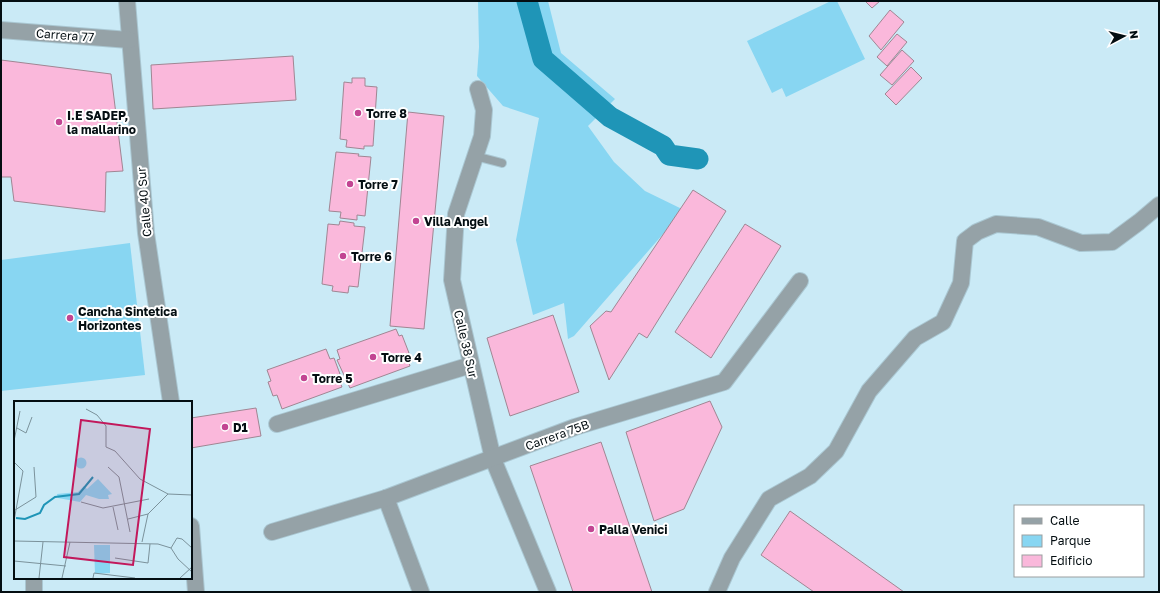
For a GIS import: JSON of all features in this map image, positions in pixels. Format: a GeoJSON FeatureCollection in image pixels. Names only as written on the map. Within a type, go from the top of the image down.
{"type":"FeatureCollection","features":[{"type":"Feature","properties":{"kind":"street","name":"Calle 40 Sur"},"geometry":{"type":"LineString","coordinates":[[127,1],[146,233],[171,401]]}},
{"type":"Feature","properties":{"kind":"street","name":"Carrera 77"},"geometry":{"type":"LineString","coordinates":[[1,30],[129,40]]}},
{"type":"Feature","properties":{"kind":"street","name":"Calle 38 Sur"},"geometry":{"type":"LineString","coordinates":[[478,89],[484,110],[482,136],[456,214],[452,280],[493,459],[548,592]]}},
{"type":"Feature","properties":{"kind":"street"},"geometry":{"type":"LineString","coordinates":[[717,592],[732,558],[769,499],[810,476],[836,451],[869,391],[915,338],[943,322],[961,283],[965,241],[977,232],[996,224],[1038,227],[1081,243],[1112,242],[1140,222],[1159,205]]}},
{"type":"Feature","properties":{"kind":"street","name":"Carrera 75B"},"geometry":{"type":"LineString","coordinates":[[272,532],[386,498],[575,427],[724,382],[800,281]]}},
{"type":"Feature","properties":{"kind":"street"},"geometry":{"type":"LineString","coordinates":[[277,424],[471,365]]}},
{"type":"Feature","properties":{"kind":"street"},"geometry":{"type":"LineString","coordinates":[[386,498],[421,592]]}},
{"type":"Feature","properties":{"kind":"street"},"geometry":{"type":"LineString","coordinates":[[192,539],[196,592]]}},
{"type":"Feature","properties":{"kind":"street"},"geometry":{"type":"LineString","coordinates":[[34,579],[34,592]]}},
{"type":"Feature","properties":{"kind":"lane"},"geometry":{"type":"LineString","coordinates":[[475,156],[502,163]]}},
{"type":"Feature","properties":{"kind":"green space"},"geometry":{"type":"Polygon","coordinates":[[[478,1],[548,1],[561,53],[615,99],[588,126],[614,162],[645,191],[684,210],[574,336],[568,339],[564,303],[533,315],[516,240],[539,118],[503,106],[477,76],[479,47],[478,1]]]}},
{"type":"Feature","properties":{"kind":"green space"},"geometry":{"type":"Polygon","coordinates":[[[831,1],[837,1],[865,59],[786,97],[782,88],[772,93],[747,41],[831,1]]]}},
{"type":"Feature","properties":{"kind":"green space","name":"Cancha Sintetica Horizontes"},"geometry":{"type":"Polygon","coordinates":[[[130,243],[145,375],[1,391],[1,260],[130,243]]]}},
{"type":"Feature","properties":{"kind":"building"},"geometry":{"type":"Polygon","coordinates":[[[865,1],[880,1],[872,8],[865,1]]]}},
{"type":"Feature","properties":{"kind":"building"},"geometry":{"type":"Polygon","coordinates":[[[890,10],[904,22],[881,50],[869,36],[890,10]]]}},
{"type":"Feature","properties":{"kind":"building"},"geometry":{"type":"Polygon","coordinates":[[[897,34],[907,42],[887,66],[877,57],[897,34]]]}},
{"type":"Feature","properties":{"kind":"building"},"geometry":{"type":"Polygon","coordinates":[[[902,50],[914,61],[892,85],[880,75],[902,50]]]}},
{"type":"Feature","properties":{"kind":"building"},"geometry":{"type":"Polygon","coordinates":[[[293,56],[296,100],[153,109],[151,65],[293,56]]]}},
{"type":"Feature","properties":{"kind":"building","name":"I.E SADEP, la mallarino"},"geometry":{"type":"Polygon","coordinates":[[[1,60],[111,74],[123,171],[106,172],[105,212],[14,201],[11,177],[1,177],[1,60]]]}},
{"type":"Feature","properties":{"kind":"building"},"geometry":{"type":"Polygon","coordinates":[[[911,67],[922,78],[896,105],[885,94],[911,67]]]}},
{"type":"Feature","properties":{"kind":"building","name":"Torre 8"},"geometry":{"type":"Polygon","coordinates":[[[352,78],[365,78],[365,86],[377,87],[373,146],[364,146],[364,149],[346,147],[347,140],[340,139],[344,82],[352,83],[352,78]]]}},
{"type":"Feature","properties":{"kind":"building","name":"Villa Angel"},"geometry":{"type":"Polygon","coordinates":[[[408,112],[444,116],[424,329],[390,326],[408,112]]]}},
{"type":"Feature","properties":{"kind":"building","name":"Torre 7"},"geometry":{"type":"Polygon","coordinates":[[[336,152],[359,154],[358,156],[371,157],[365,216],[357,215],[357,220],[340,218],[341,212],[329,211],[336,152]]]}},
{"type":"Feature","properties":{"kind":"building"},"geometry":{"type":"Polygon","coordinates":[[[693,190],[726,211],[647,338],[639,333],[609,380],[590,326],[606,311],[611,312],[693,190]]]}},
{"type":"Feature","properties":{"kind":"building","name":"Torre 6"},"geometry":{"type":"Polygon","coordinates":[[[340,221],[354,223],[354,226],[365,227],[358,287],[349,286],[348,293],[332,291],[333,286],[322,284],[328,224],[339,225],[340,221]]]}},
{"type":"Feature","properties":{"kind":"building"},"geometry":{"type":"Polygon","coordinates":[[[745,224],[781,246],[711,358],[675,332],[745,224]]]}},
{"type":"Feature","properties":{"kind":"building"},"geometry":{"type":"Polygon","coordinates":[[[553,315],[579,392],[510,416],[487,338],[553,315]]]}},
{"type":"Feature","properties":{"kind":"building","name":"Torre 4"},"geometry":{"type":"Polygon","coordinates":[[[396,329],[399,336],[402,335],[409,353],[406,354],[410,366],[350,388],[337,360],[340,359],[337,350],[396,329]]]}},
{"type":"Feature","properties":{"kind":"building","name":"Torre 5"},"geometry":{"type":"Polygon","coordinates":[[[326,349],[330,359],[334,358],[340,374],[337,375],[342,387],[282,409],[277,395],[273,396],[268,382],[271,381],[267,370],[326,349]]]}},
{"type":"Feature","properties":{"kind":"building"},"geometry":{"type":"Polygon","coordinates":[[[710,401],[722,427],[684,509],[654,521],[626,432],[710,401]]]}},
{"type":"Feature","properties":{"kind":"building","name":"D1"},"geometry":{"type":"Polygon","coordinates":[[[256,408],[261,436],[192,448],[192,418],[256,408]]]}},
{"type":"Feature","properties":{"kind":"building","name":"Palla Venici"},"geometry":{"type":"Polygon","coordinates":[[[601,442],[652,592],[573,592],[530,466],[601,442]]]}},
{"type":"Feature","properties":{"kind":"building"},"geometry":{"type":"Polygon","coordinates":[[[790,511],[904,592],[814,592],[761,555],[790,511]]]}},
{"type":"Feature","properties":{"kind":"waterway"},"geometry":{"type":"LineString","coordinates":[[527,1],[543,59],[610,117],[663,146],[669,155],[698,159]]}},
{"type":"Feature","properties":{"kind":"place","name":"Torre 8"},"geometry":{"type":"Point","coordinates":[358,113]}},
{"type":"Feature","properties":{"kind":"place","name":"I.E SADEP, la mallarino"},"geometry":{"type":"Point","coordinates":[59,122]}},
{"type":"Feature","properties":{"kind":"place","name":"Torre 7"},"geometry":{"type":"Point","coordinates":[350,184]}},
{"type":"Feature","properties":{"kind":"place","name":"Villa Angel"},"geometry":{"type":"Point","coordinates":[416,221]}},
{"type":"Feature","properties":{"kind":"place","name":"Torre 6"},"geometry":{"type":"Point","coordinates":[343,256]}},
{"type":"Feature","properties":{"kind":"place","name":"Cancha Sintetica Horizontes"},"geometry":{"type":"Point","coordinates":[70,318]}},
{"type":"Feature","properties":{"kind":"place","name":"Torre 4"},"geometry":{"type":"Point","coordinates":[373,357]}},
{"type":"Feature","properties":{"kind":"place","name":"Torre 5"},"geometry":{"type":"Point","coordinates":[304,378]}},
{"type":"Feature","properties":{"kind":"place","name":"D1"},"geometry":{"type":"Point","coordinates":[225,427]}},
{"type":"Feature","properties":{"kind":"place","name":"Palla Venici"},"geometry":{"type":"Point","coordinates":[591,529]}}]}
